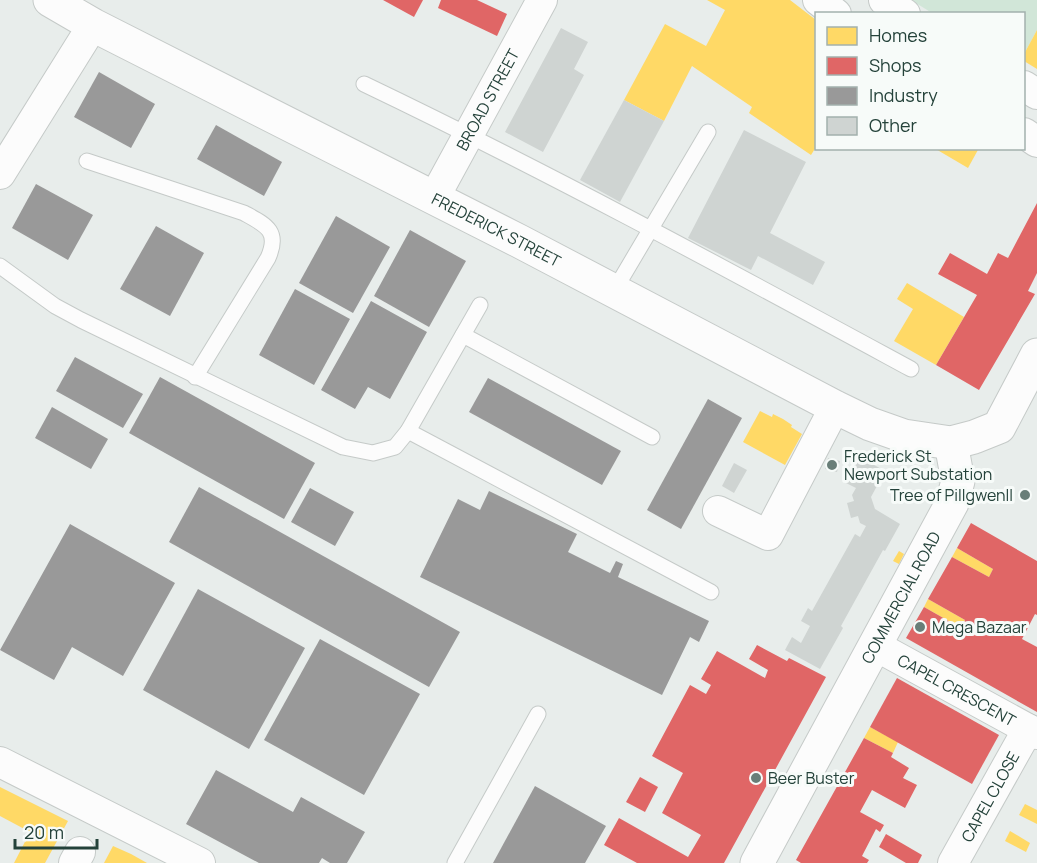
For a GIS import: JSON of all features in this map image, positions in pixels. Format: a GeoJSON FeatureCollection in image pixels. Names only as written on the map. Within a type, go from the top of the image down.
{"type":"FeatureCollection","features":[{"type":"Feature","properties":{"kind":"street","name":"FREDERICK STREET"},"geometry":{"type":"LineString","coordinates":[[50,0],[93,26],[434,198],[835,407],[904,436],[951,443]]}},
{"type":"Feature","properties":{"kind":"street","name":"BROAD STREET"},"geometry":{"type":"LineString","coordinates":[[434,198],[542,0]]}},
{"type":"Feature","properties":{"kind":"street"},"geometry":{"type":"LineString","coordinates":[[818,0],[833,12]]}},
{"type":"Feature","properties":{"kind":"street"},"geometry":{"type":"LineString","coordinates":[[884,0],[902,12]]}},
{"type":"Feature","properties":{"kind":"street"},"geometry":{"type":"LineString","coordinates":[[0,174],[93,26]]}},
{"type":"Feature","properties":{"kind":"street"},"geometry":{"type":"LineString","coordinates":[[951,443],[999,427],[1037,355]]}},
{"type":"Feature","properties":{"kind":"street"},"geometry":{"type":"LineString","coordinates":[[718,511],[768,535],[835,407]]}},
{"type":"Feature","properties":{"kind":"street","name":"COMMERCIAL ROAD"},"geometry":{"type":"LineString","coordinates":[[757,863],[952,503],[958,481],[951,443]]}},
{"type":"Feature","properties":{"kind":"street","name":"CAPEL CRESCENT"},"geometry":{"type":"LineString","coordinates":[[876,646],[1032,732]]}},
{"type":"Feature","properties":{"kind":"street","name":"CAPEL CLOSE"},"geometry":{"type":"LineString","coordinates":[[953,863],[1032,732]]}},
{"type":"Feature","properties":{"kind":"street"},"geometry":{"type":"LineString","coordinates":[[0,762],[201,863]]}},
{"type":"Feature","properties":{"kind":"lane"},"geometry":{"type":"LineString","coordinates":[[364,84],[469,134],[651,228],[910,369]]}},
{"type":"Feature","properties":{"kind":"lane"},"geometry":{"type":"LineString","coordinates":[[614,291],[708,132]]}},
{"type":"Feature","properties":{"kind":"lane"},"geometry":{"type":"LineString","coordinates":[[87,161],[244,213],[262,223],[273,236],[273,245],[268,258],[195,377]]}},
{"type":"Feature","properties":{"kind":"lane"},"geometry":{"type":"LineString","coordinates":[[0,266],[55,306],[195,377],[343,447],[373,453],[395,447],[408,431],[480,305]]}},
{"type":"Feature","properties":{"kind":"lane"},"geometry":{"type":"LineString","coordinates":[[464,335],[652,437]]}},
{"type":"Feature","properties":{"kind":"lane"},"geometry":{"type":"LineString","coordinates":[[408,431],[711,592]]}},
{"type":"Feature","properties":{"kind":"lane"},"geometry":{"type":"LineString","coordinates":[[455,863],[538,714]]}},
{"type":"Feature","properties":{"kind":"green space"},"geometry":{"type":"Polygon","coordinates":[[[911,0],[1037,0],[1037,30],[1025,52],[1025,12],[930,12],[911,0]]]}},
{"type":"Feature","properties":{"kind":"building: Homes"},"geometry":{"type":"Polygon","coordinates":[[[707,0],[790,0],[815,19],[815,149],[811,155],[749,113],[752,107],[692,66],[664,121],[624,100],[665,24],[706,46],[725,10],[707,0]]]}},
{"type":"Feature","properties":{"kind":"building: Homes"},"geometry":{"type":"Polygon","coordinates":[[[1037,30],[1037,69],[1025,62],[1025,52],[1037,30]]]}},
{"type":"Feature","properties":{"kind":"building: Homes"},"geometry":{"type":"Polygon","coordinates":[[[937,150],[978,150],[968,168],[937,150]]]}},
{"type":"Feature","properties":{"kind":"building: Homes"},"geometry":{"type":"Polygon","coordinates":[[[907,283],[964,317],[936,365],[894,341],[913,309],[897,299],[907,283]]]}},
{"type":"Feature","properties":{"kind":"building: Homes"},"geometry":{"type":"Polygon","coordinates":[[[760,411],[783,419],[802,434],[785,465],[743,442],[760,411]]]}},
{"type":"Feature","properties":{"kind":"building: Homes"},"geometry":{"type":"Polygon","coordinates":[[[957,548],[993,569],[989,577],[952,557],[957,548]]]}},
{"type":"Feature","properties":{"kind":"building: Homes"},"geometry":{"type":"Polygon","coordinates":[[[899,551],[904,554],[899,564],[893,561],[899,551]]]}},
{"type":"Feature","properties":{"kind":"building: Homes"},"geometry":{"type":"Polygon","coordinates":[[[928,599],[965,620],[961,628],[924,607],[928,599]]]}},
{"type":"Feature","properties":{"kind":"building: Homes"},"geometry":{"type":"Polygon","coordinates":[[[870,727],[898,742],[893,753],[864,738],[870,727]]]}},
{"type":"Feature","properties":{"kind":"building: Homes"},"geometry":{"type":"Polygon","coordinates":[[[0,787],[68,821],[45,863],[14,863],[30,832],[0,816],[0,787]]]}},
{"type":"Feature","properties":{"kind":"building: Homes"},"geometry":{"type":"Polygon","coordinates":[[[1025,804],[1037,810],[1037,824],[1019,815],[1025,804]]]}},
{"type":"Feature","properties":{"kind":"building: Homes"},"geometry":{"type":"Polygon","coordinates":[[[1010,831],[1030,843],[1026,852],[1005,841],[1010,831]]]}},
{"type":"Feature","properties":{"kind":"building: Homes"},"geometry":{"type":"Polygon","coordinates":[[[113,846],[131,854],[147,863],[104,863],[113,846]]]}},
{"type":"Feature","properties":{"kind":"building: Shops"},"geometry":{"type":"Polygon","coordinates":[[[383,0],[423,0],[414,17],[383,0]]]}},
{"type":"Feature","properties":{"kind":"building: Shops"},"geometry":{"type":"Polygon","coordinates":[[[441,0],[477,0],[507,14],[497,36],[438,8],[441,0]]]}},
{"type":"Feature","properties":{"kind":"building: Shops"},"geometry":{"type":"Polygon","coordinates":[[[1037,203],[1037,273],[1028,291],[1035,294],[979,390],[936,365],[977,295],[938,274],[950,253],[987,274],[998,253],[1008,258],[1037,203]]]}},
{"type":"Feature","properties":{"kind":"building: Shops"},"geometry":{"type":"Polygon","coordinates":[[[971,523],[1037,561],[1037,615],[1035,614],[1022,639],[1037,647],[1037,712],[906,638],[924,607],[961,628],[965,620],[928,599],[952,557],[989,577],[993,569],[957,548],[971,523]]]}},
{"type":"Feature","properties":{"kind":"building: Shops"},"geometry":{"type":"Polygon","coordinates":[[[757,645],[787,661],[789,658],[826,677],[724,863],[637,863],[604,845],[619,818],[688,857],[701,835],[662,813],[683,773],[652,756],[690,685],[706,694],[711,685],[701,679],[717,651],[765,678],[768,670],[749,659],[757,645]]]}},
{"type":"Feature","properties":{"kind":"building: Shops"},"geometry":{"type":"Polygon","coordinates":[[[897,678],[999,735],[972,784],[870,727],[897,678]]]}},
{"type":"Feature","properties":{"kind":"building: Shops"},"geometry":{"type":"Polygon","coordinates":[[[864,738],[893,753],[891,757],[909,768],[903,778],[917,785],[905,808],[872,790],[860,812],[884,825],[880,832],[876,829],[862,856],[869,860],[867,863],[801,863],[796,860],[864,738]]]}},
{"type":"Feature","properties":{"kind":"building: Shops"},"geometry":{"type":"Polygon","coordinates":[[[640,777],[658,787],[645,812],[626,802],[640,777]]]}},
{"type":"Feature","properties":{"kind":"building: Shops"},"geometry":{"type":"Polygon","coordinates":[[[886,834],[922,855],[918,863],[906,863],[879,847],[886,834]]]}},
{"type":"Feature","properties":{"kind":"building: Industry"},"geometry":{"type":"Polygon","coordinates":[[[99,72],[155,104],[131,148],[74,117],[99,72]]]}},
{"type":"Feature","properties":{"kind":"building: Industry"},"geometry":{"type":"Polygon","coordinates":[[[216,125],[282,162],[264,196],[197,159],[216,125]]]}},
{"type":"Feature","properties":{"kind":"building: Industry"},"geometry":{"type":"Polygon","coordinates":[[[36,184],[93,215],[68,260],[12,228],[36,184]]]}},
{"type":"Feature","properties":{"kind":"building: Industry"},"geometry":{"type":"Polygon","coordinates":[[[336,216],[390,247],[353,313],[299,283],[336,216]]]}},
{"type":"Feature","properties":{"kind":"building: Industry"},"geometry":{"type":"Polygon","coordinates":[[[156,226],[204,253],[170,316],[120,289],[156,226]]]}},
{"type":"Feature","properties":{"kind":"building: Industry"},"geometry":{"type":"Polygon","coordinates":[[[410,230],[466,261],[429,327],[374,296],[410,230]]]}},
{"type":"Feature","properties":{"kind":"building: Industry"},"geometry":{"type":"Polygon","coordinates":[[[295,289],[350,319],[314,385],[259,355],[295,289]]]}},
{"type":"Feature","properties":{"kind":"building: Industry"},"geometry":{"type":"Polygon","coordinates":[[[371,301],[427,332],[390,399],[368,387],[355,409],[321,390],[371,301]]]}},
{"type":"Feature","properties":{"kind":"building: Industry"},"geometry":{"type":"Polygon","coordinates":[[[75,357],[143,394],[123,428],[56,391],[75,357]]]}},
{"type":"Feature","properties":{"kind":"building: Industry"},"geometry":{"type":"Polygon","coordinates":[[[160,377],[315,463],[284,519],[129,433],[160,377]]]}},
{"type":"Feature","properties":{"kind":"building: Industry"},"geometry":{"type":"Polygon","coordinates":[[[488,378],[621,451],[602,485],[469,412],[488,378]]]}},
{"type":"Feature","properties":{"kind":"building: Industry"},"geometry":{"type":"Polygon","coordinates":[[[708,399],[742,418],[681,529],[647,510],[708,399]]]}},
{"type":"Feature","properties":{"kind":"building: Industry"},"geometry":{"type":"Polygon","coordinates":[[[52,407],[108,439],[91,469],[35,438],[52,407]]]}},
{"type":"Feature","properties":{"kind":"building: Industry"},"geometry":{"type":"Polygon","coordinates":[[[199,487],[460,632],[429,687],[169,542],[199,487]]]}},
{"type":"Feature","properties":{"kind":"building: Industry"},"geometry":{"type":"Polygon","coordinates":[[[310,488],[354,512],[335,546],[291,522],[310,488]]]}},
{"type":"Feature","properties":{"kind":"building: Industry"},"geometry":{"type":"Polygon","coordinates":[[[489,491],[577,534],[568,552],[610,573],[616,561],[623,564],[618,577],[709,621],[699,642],[690,637],[662,695],[420,577],[458,499],[480,510],[489,491]]]}},
{"type":"Feature","properties":{"kind":"building: Industry"},"geometry":{"type":"Polygon","coordinates":[[[70,524],[175,583],[123,676],[72,647],[54,680],[0,650],[70,524]]]}},
{"type":"Feature","properties":{"kind":"building: Industry"},"geometry":{"type":"Polygon","coordinates":[[[198,589],[305,648],[249,749],[143,690],[198,589]]]}},
{"type":"Feature","properties":{"kind":"building: Industry"},"geometry":{"type":"Polygon","coordinates":[[[320,639],[420,694],[364,795],[264,740],[320,639]]]}},
{"type":"Feature","properties":{"kind":"building: Industry"},"geometry":{"type":"Polygon","coordinates":[[[216,770],[293,812],[301,797],[365,832],[347,863],[330,863],[322,858],[319,863],[259,863],[186,824],[216,770]]]}},
{"type":"Feature","properties":{"kind":"building: Industry"},"geometry":{"type":"Polygon","coordinates":[[[535,786],[606,826],[585,863],[493,863],[535,786]]]}},
{"type":"Feature","properties":{"kind":"building: Other"},"geometry":{"type":"Polygon","coordinates":[[[561,28],[588,42],[574,69],[584,75],[543,152],[505,132],[561,28]]]}},
{"type":"Feature","properties":{"kind":"building: Other"},"geometry":{"type":"Polygon","coordinates":[[[624,100],[664,121],[620,202],[580,180],[624,100]]]}},
{"type":"Feature","properties":{"kind":"building: Other"},"geometry":{"type":"Polygon","coordinates":[[[744,130],[806,162],[770,233],[825,262],[813,285],[758,256],[751,270],[688,238],[744,130]]]}},
{"type":"Feature","properties":{"kind":"building: Other"},"geometry":{"type":"Polygon","coordinates":[[[858,456],[885,471],[871,497],[875,509],[900,524],[841,626],[843,628],[820,669],[785,650],[792,637],[801,643],[810,626],[801,621],[808,608],[812,611],[855,534],[860,537],[866,526],[860,523],[858,516],[851,518],[847,503],[854,501],[852,495],[856,488],[844,482],[858,456]]]}},
{"type":"Feature","properties":{"kind":"building: Other","name":"Frederick St Newport Substation"},"geometry":{"type":"Polygon","coordinates":[[[828,458],[840,461],[837,472],[825,469],[828,458]]]}},
{"type":"Feature","properties":{"kind":"building: Other"},"geometry":{"type":"Polygon","coordinates":[[[734,463],[747,470],[734,493],[722,486],[734,463]]]}},
{"type":"Feature","properties":{"kind":"place","name":"Frederick St Newport Substation"},"geometry":{"type":"Point","coordinates":[832,465]}},
{"type":"Feature","properties":{"kind":"place","name":"Tree of Pillgwenll"},"geometry":{"type":"Point","coordinates":[1025,495]}},
{"type":"Feature","properties":{"kind":"place","name":"Mega Bazaar"},"geometry":{"type":"Point","coordinates":[920,627]}},
{"type":"Feature","properties":{"kind":"place","name":"Beer Buster"},"geometry":{"type":"Point","coordinates":[756,778]}}]}
